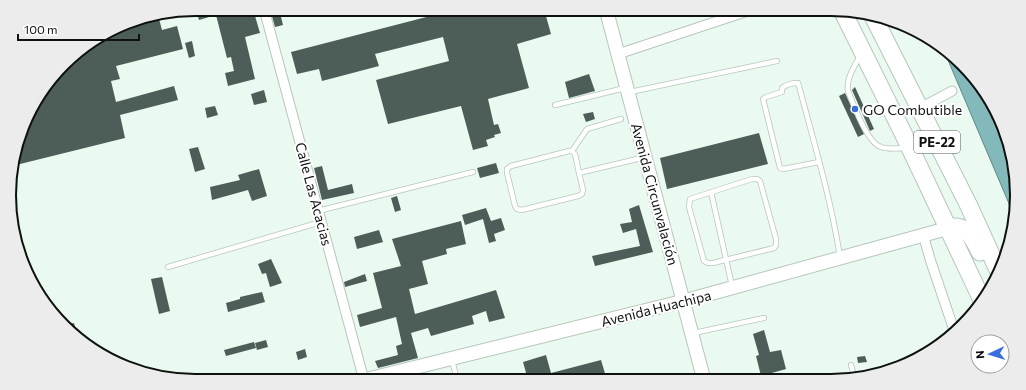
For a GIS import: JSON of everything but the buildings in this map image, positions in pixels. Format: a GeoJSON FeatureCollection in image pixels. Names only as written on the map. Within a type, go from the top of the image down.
{"type":"FeatureCollection","features":[{"type":"Feature","properties":{"kind":"highway","name":"PE-22"},"geometry":{"type":"LineString","coordinates":[[845,16],[911,148],[980,295]]}},
{"type":"Feature","properties":{"kind":"highway","name":"PE-22"},"geometry":{"type":"LineString","coordinates":[[876,22],[920,108],[996,265]]}},
{"type":"Feature","properties":{"kind":"highway"},"geometry":{"type":"LineString","coordinates":[[949,228],[960,227],[970,235],[991,276]]}},
{"type":"Feature","properties":{"kind":"street","name":"Calle Las Acacias"},"geometry":{"type":"LineString","coordinates":[[266,16],[360,374]]}},
{"type":"Feature","properties":{"kind":"street","name":"Avenida Circunvalación"},"geometry":{"type":"LineString","coordinates":[[608,16],[702,374]]}},
{"type":"Feature","properties":{"kind":"street"},"geometry":{"type":"LineString","coordinates":[[618,54],[733,16]]}},
{"type":"Feature","properties":{"kind":"street"},"geometry":{"type":"LineString","coordinates":[[920,108],[952,91]]}},
{"type":"Feature","properties":{"kind":"street","name":"Avenida Huachipa"},"geometry":{"type":"LineString","coordinates":[[386,374],[684,301],[949,228]]}},
{"type":"Feature","properties":{"kind":"street"},"geometry":{"type":"LineString","coordinates":[[923,235],[953,327]]}},
{"type":"Feature","properties":{"kind":"lane"},"geometry":{"type":"LineString","coordinates":[[862,51],[847,85],[848,92],[870,139],[880,147],[911,148]]}},
{"type":"Feature","properties":{"kind":"lane"},"geometry":{"type":"LineString","coordinates":[[555,105],[777,61]]}},
{"type":"Feature","properties":{"kind":"lane"},"geometry":{"type":"LineString","coordinates":[[819,162],[782,169],[780,168],[763,99],[782,92],[782,88],[785,86],[798,83],[819,162],[837,234],[841,258]]}},
{"type":"Feature","properties":{"kind":"lane"},"geometry":{"type":"LineString","coordinates":[[572,151],[575,154],[583,190],[582,194],[522,210],[517,209],[515,206],[507,169],[511,166],[572,151],[587,129],[621,119]]}},
{"type":"Feature","properties":{"kind":"lane"},"geometry":{"type":"LineString","coordinates":[[579,173],[645,156]]}},
{"type":"Feature","properties":{"kind":"lane"},"geometry":{"type":"LineString","coordinates":[[318,211],[473,172]]}},
{"type":"Feature","properties":{"kind":"lane"},"geometry":{"type":"LineString","coordinates":[[752,179],[757,179],[760,181],[776,239],[776,245],[774,248],[726,260],[713,263],[704,261],[689,206],[690,199],[752,179]]}},
{"type":"Feature","properties":{"kind":"lane"},"geometry":{"type":"LineString","coordinates":[[711,192],[733,288]]}},
{"type":"Feature","properties":{"kind":"lane"},"geometry":{"type":"LineString","coordinates":[[168,267],[321,222]]}},
{"type":"Feature","properties":{"kind":"lane"},"geometry":{"type":"LineString","coordinates":[[692,334],[764,318]]}},
{"type":"Feature","properties":{"kind":"lane"},"geometry":{"type":"LineString","coordinates":[[451,358],[455,374]]}},
{"type":"Feature","properties":{"kind":"lane"},"geometry":{"type":"LineString","coordinates":[[851,365],[853,372]]}},
{"type":"Feature","properties":{"kind":"water"},"geometry":{"type":"Polygon","coordinates":[[[947,59],[966,77],[980,96],[992,116],[1001,137],[1007,160],[1010,183],[1010,206],[947,59]]]}},
{"type":"Feature","properties":{"kind":"place","name":"GO Combutible"},"geometry":{"type":"Point","coordinates":[855,109]}}]}
